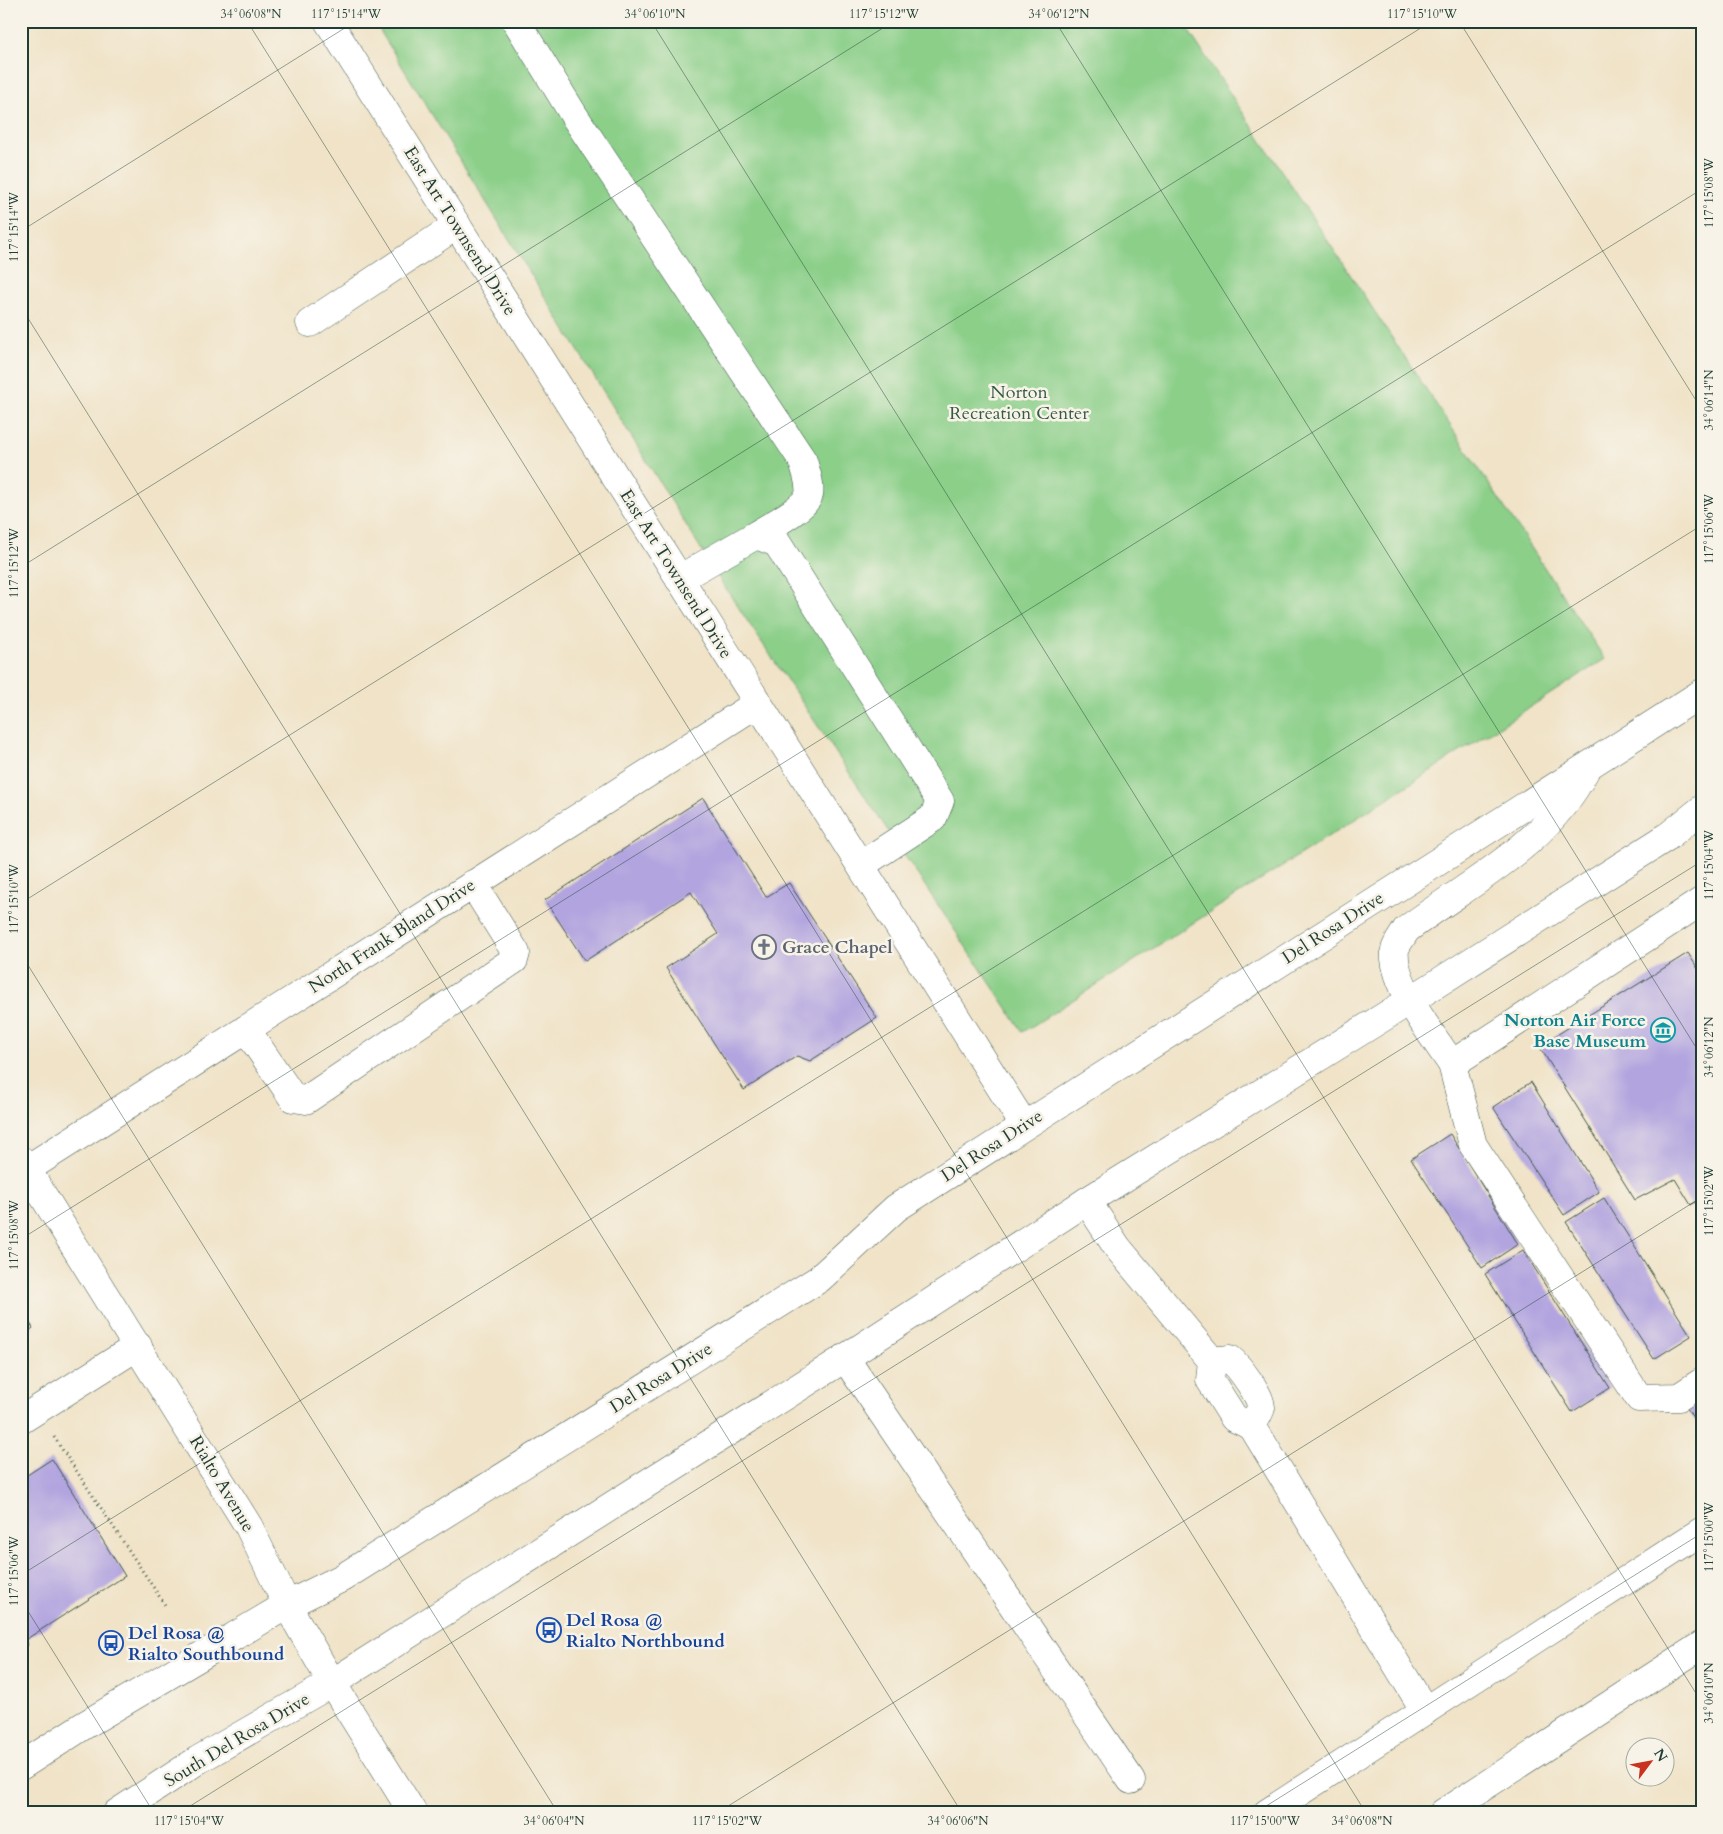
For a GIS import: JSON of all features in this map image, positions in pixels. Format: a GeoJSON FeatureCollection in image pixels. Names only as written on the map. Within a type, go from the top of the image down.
{"type":"FeatureCollection","features":[{"type":"Feature","properties":{"kind":"street","name":"East Art Townsend Drive"},"geometry":{"type":"LineString","coordinates":[[328,21],[1024,1125]]}},
{"type":"Feature","properties":{"kind":"street"},"geometry":{"type":"LineString","coordinates":[[516,21],[581,125],[803,461],[810,487],[809,498],[802,506],[679,579]]}},
{"type":"Feature","properties":{"kind":"street"},"geometry":{"type":"LineString","coordinates":[[310,323],[457,225]]}},
{"type":"Feature","properties":{"kind":"street"},"geometry":{"type":"LineString","coordinates":[[756,535],[777,543],[940,800],[933,818],[861,864]]}},
{"type":"Feature","properties":{"kind":"street","name":"Del Rosa Drive"},"geometry":{"type":"LineString","coordinates":[[287,1604],[342,1578],[819,1279],[896,1208],[1702,693]]}},
{"type":"Feature","properties":{"kind":"street","name":"North Frank Bland Drive"},"geometry":{"type":"LineString","coordinates":[[24,1164],[246,1029],[758,703]]}},
{"type":"Feature","properties":{"kind":"street"},"geometry":{"type":"LineString","coordinates":[[1588,765],[1577,786],[1562,807],[1517,852],[1406,930],[1395,949],[1397,971],[1410,1000],[1452,1064],[1473,1146],[1639,1398],[1679,1397],[1702,1382]]}},
{"type":"Feature","properties":{"kind":"street"},"geometry":{"type":"LineString","coordinates":[[332,1683],[845,1358],[1087,1201],[1667,837],[1702,809]]}},
{"type":"Feature","properties":{"kind":"street"},"geometry":{"type":"LineString","coordinates":[[246,1029],[293,1098],[306,1100],[514,960],[516,953],[473,884]]}},
{"type":"Feature","properties":{"kind":"street"},"geometry":{"type":"LineString","coordinates":[[1452,1064],[1702,901]]}},
{"type":"Feature","properties":{"kind":"street","name":"Rialto Avenue"},"geometry":{"type":"LineString","coordinates":[[24,1164],[249,1527],[287,1604],[332,1683],[413,1813]]}},
{"type":"Feature","properties":{"kind":"street"},"geometry":{"type":"LineString","coordinates":[[1087,1201],[1117,1248],[1212,1362],[1230,1359],[1236,1364],[1248,1382],[1261,1407],[1252,1426],[1425,1710]]}},
{"type":"Feature","properties":{"kind":"street"},"geometry":{"type":"LineString","coordinates":[[21,1420],[138,1346]]}},
{"type":"Feature","properties":{"kind":"street"},"geometry":{"type":"LineString","coordinates":[[845,1358],[1131,1780]]}},
{"type":"Feature","properties":{"kind":"street"},"geometry":{"type":"LineString","coordinates":[[1267,1813],[1702,1531]]}},
{"type":"Feature","properties":{"kind":"street"},"geometry":{"type":"LineString","coordinates":[[21,1766],[83,1726],[287,1604]]}},
{"type":"Feature","properties":{"kind":"street"},"geometry":{"type":"LineString","coordinates":[[1443,1813],[1702,1645]]}},
{"type":"Feature","properties":{"kind":"street","name":"South Del Rosa Drive"},"geometry":{"type":"LineString","coordinates":[[117,1813],[198,1760],[332,1683]]}},
{"type":"Feature","properties":{"kind":"path"},"geometry":{"type":"LineString","coordinates":[[52,1435],[168,1608]]}},
{"type":"Feature","properties":{"kind":"green space","name":"Norton Recreation Center"},"geometry":{"type":"Polygon","coordinates":[[[374,21],[1182,21],[1605,659],[1023,1032],[724,586],[374,21]]]}},
{"type":"Feature","properties":{"kind":"building","name":"Grace Chapel"},"geometry":{"type":"Polygon","coordinates":[[[703,798],[766,897],[789,883],[877,1018],[810,1061],[797,1056],[744,1090],[666,968],[718,934],[691,892],[585,961],[545,900],[703,798]]]}},
{"type":"Feature","properties":{"kind":"building"},"geometry":{"type":"Polygon","coordinates":[[[1688,953],[1700,972],[1702,971],[1702,1198],[1691,1205],[1675,1179],[1635,1200],[1539,1046],[1688,953]]]}},
{"type":"Feature","properties":{"kind":"building"},"geometry":{"type":"Polygon","coordinates":[[[1531,1082],[1599,1192],[1564,1215],[1493,1107],[1531,1082]]]}},
{"type":"Feature","properties":{"kind":"building"},"geometry":{"type":"Polygon","coordinates":[[[1450,1134],[1518,1244],[1482,1268],[1411,1159],[1450,1134]]]}},
{"type":"Feature","properties":{"kind":"building"},"geometry":{"type":"Polygon","coordinates":[[[1604,1198],[1691,1336],[1654,1359],[1566,1222],[1604,1198]]]}},
{"type":"Feature","properties":{"kind":"building"},"geometry":{"type":"Polygon","coordinates":[[[1523,1250],[1610,1388],[1572,1412],[1485,1274],[1523,1250]]]}},
{"type":"Feature","properties":{"kind":"building"},"geometry":{"type":"Polygon","coordinates":[[[21,1309],[33,1328],[21,1337],[21,1309]]]}},
{"type":"Feature","properties":{"kind":"building"},"geometry":{"type":"Polygon","coordinates":[[[1702,1398],[1702,1433],[1687,1408],[1702,1398]]]}},
{"type":"Feature","properties":{"kind":"building"},"geometry":{"type":"Polygon","coordinates":[[[52,1459],[125,1576],[25,1640],[28,1645],[21,1652],[21,1479],[52,1459]]]}},
{"type":"Feature","properties":{"kind":"place","name":"Grace Chapel"},"geometry":{"type":"Point","coordinates":[764,947]}},
{"type":"Feature","properties":{"kind":"place","name":"Norton Air Force Base Museum"},"geometry":{"type":"Point","coordinates":[1663,1030]}},
{"type":"Feature","properties":{"kind":"place","name":"Del Rosa @ Rialto Northbound"},"geometry":{"type":"Point","coordinates":[549,1630]}},
{"type":"Feature","properties":{"kind":"place","name":"Del Rosa @ Rialto Southbound"},"geometry":{"type":"Point","coordinates":[111,1643]}}]}
